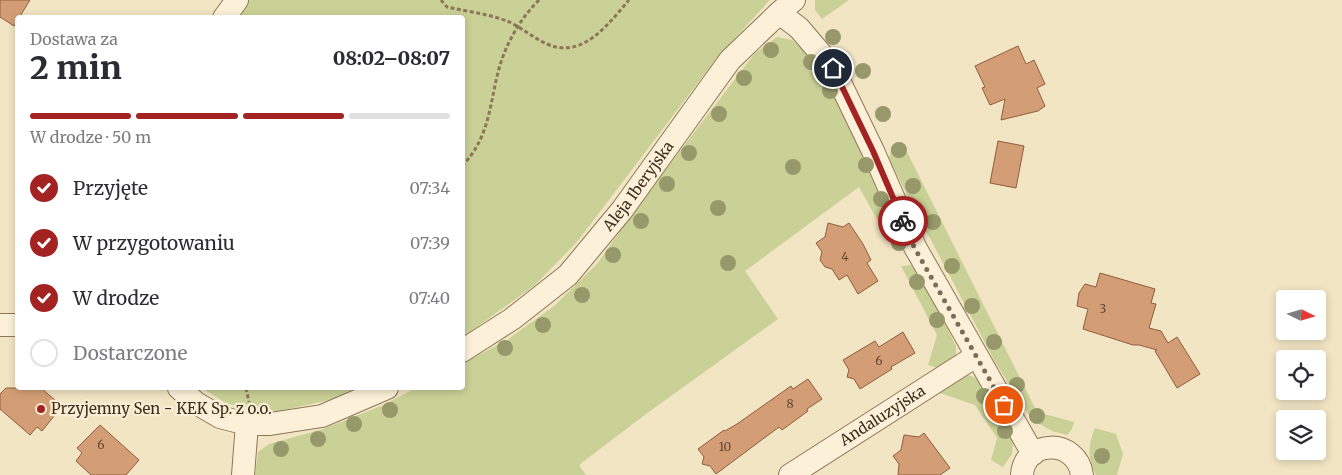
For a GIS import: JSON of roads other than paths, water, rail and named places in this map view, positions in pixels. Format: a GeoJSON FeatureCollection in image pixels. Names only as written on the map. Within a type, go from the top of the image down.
{"type":"FeatureCollection","features":[{"type":"Feature","properties":{"kind":"street"},"geometry":{"type":"LineString","coordinates":[[226,15],[238,0]]}},
{"type":"Feature","properties":{"kind":"street"},"geometry":{"type":"LineString","coordinates":[[787,6],[799,28],[833,68],[873,151],[914,247],[1033,454]]}},
{"type":"Feature","properties":{"kind":"street","name":"Aleja Iberyjska"},"geometry":{"type":"LineString","coordinates":[[465,349],[512,319],[568,275],[622,210],[730,60],[787,6]]}},
{"type":"Feature","properties":{"kind":"street"},"geometry":{"type":"LineString","coordinates":[[0,324],[15,325]]}},
{"type":"Feature","properties":{"kind":"street","name":"Andaluzyjska"},"geometry":{"type":"LineString","coordinates":[[790,475],[976,356]]}},
{"type":"Feature","properties":{"kind":"street"},"geometry":{"type":"LineString","coordinates":[[181,390],[196,404],[220,417],[247,424],[270,424],[322,416],[382,390]]}},
{"type":"Feature","properties":{"kind":"street"},"geometry":{"type":"LineString","coordinates":[[243,475],[247,424]]}},
{"type":"Feature","properties":{"kind":"street"},"geometry":{"type":"LineString","coordinates":[[1022,475],[1026,462],[1033,454],[1051,447],[1061,448],[1070,453],[1077,460],[1082,475]]}},
{"type":"Feature","properties":{"kind":"place","name":"Przyjemny Sen - KEK Sp. z o.o."},"geometry":{"type":"Point","coordinates":[41,409]}}]}
